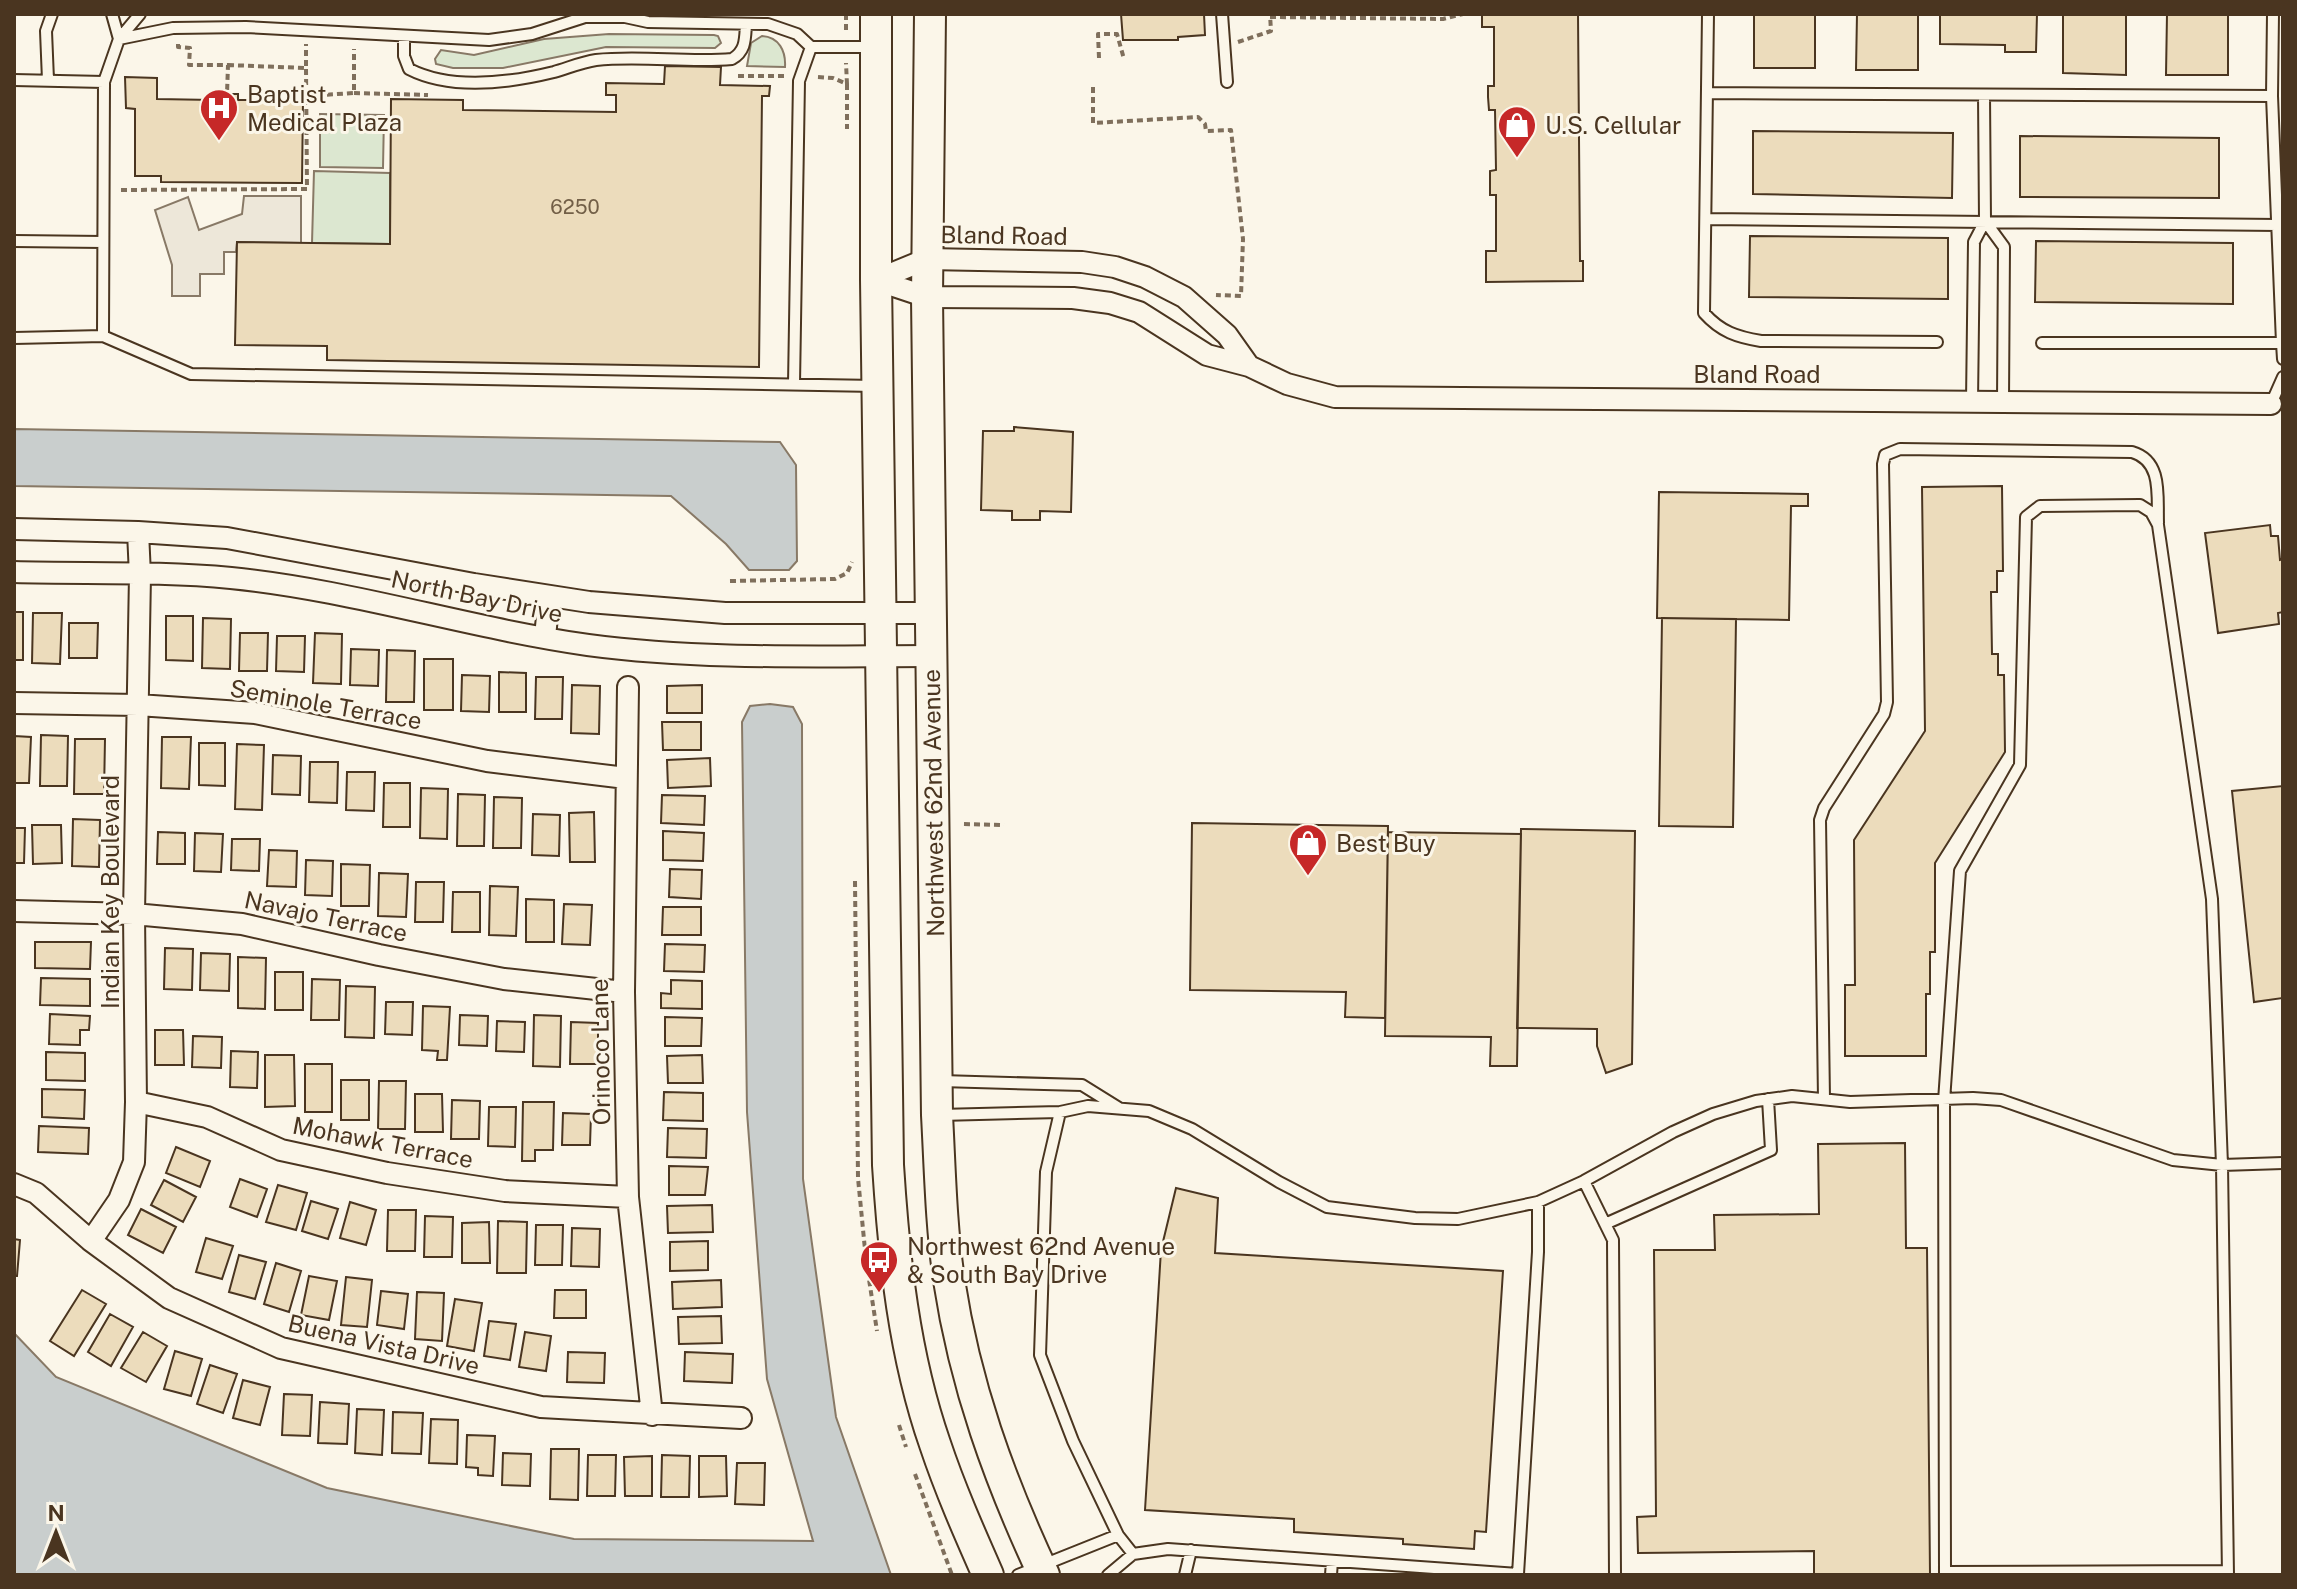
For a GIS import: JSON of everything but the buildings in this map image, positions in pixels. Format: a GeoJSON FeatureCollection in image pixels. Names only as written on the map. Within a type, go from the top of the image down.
{"type":"FeatureCollection","features":[{"type":"Feature","properties":{"kind":"street","name":"Northwest 62nd Avenue"},"geometry":{"type":"LineString","coordinates":[[876,14],[876,280],[888,1165],[892,1229],[908,1337],[934,1442],[958,1508],[988,1575]]}},
{"type":"Feature","properties":{"kind":"street","name":"Northwest 62nd Avenue"},"geometry":{"type":"LineString","coordinates":[[930,14],[927,297],[937,1115],[942,1220],[958,1333],[992,1456],[1034,1572]]}},
{"type":"Feature","properties":{"kind":"street","name":"Bland Road"},"geometry":{"type":"LineString","coordinates":[[876,280],[927,259],[1082,262],[1115,267],[1184,297],[1227,335],[1249,366]]}},
{"type":"Feature","properties":{"kind":"street","name":"Bland Road"},"geometry":{"type":"LineString","coordinates":[[876,280],[927,297],[1073,298],[1110,303],[1139,312],[1207,355],[1249,366],[1287,384],[1335,397],[2271,404]]}},
{"type":"Feature","properties":{"kind":"street","name":"North Bay Drive"},"geometry":{"type":"LineString","coordinates":[[14,529],[227,538],[589,602],[725,613],[931,613]]}},
{"type":"Feature","properties":{"kind":"street","name":"Indian Key Boulevard"},"geometry":{"type":"LineString","coordinates":[[91,1241],[119,1200],[134,1162],[138,532]]}},
{"type":"Feature","properties":{"kind":"street","name":"North Bay Drive"},"geometry":{"type":"LineString","coordinates":[[14,572],[231,578],[340,594],[472,624],[589,645],[729,656],[932,656]]}},
{"type":"Feature","properties":{"kind":"street"},"geometry":{"type":"LineString","coordinates":[[545,637],[549,596]]}},
{"type":"Feature","properties":{"kind":"street","name":"Orinoco Lane"},"geometry":{"type":"LineString","coordinates":[[628,687],[624,992],[628,1197],[652,1415]]}},
{"type":"Feature","properties":{"kind":"street","name":"Seminole Terrace"},"geometry":{"type":"LineString","coordinates":[[14,703],[138,705],[255,713],[487,761],[626,778]]}},
{"type":"Feature","properties":{"kind":"street","name":"Navajo Terrace"},"geometry":{"type":"LineString","coordinates":[[14,911],[134,914],[242,924],[504,979],[624,992]]}},
{"type":"Feature","properties":{"kind":"street","name":"Mohawk Terrace"},"geometry":{"type":"LineString","coordinates":[[136,1102],[207,1117],[281,1150],[387,1173],[505,1191],[628,1197]]}},
{"type":"Feature","properties":{"kind":"street","name":"Buena Vista Drive"},"geometry":{"type":"LineString","coordinates":[[14,1184],[36,1193],[91,1241],[169,1298],[281,1348],[541,1407],[741,1418]]}},
{"type":"Feature","properties":{"kind":"lane"},"geometry":{"type":"LineString","coordinates":[[48,80],[46,31],[52,14]]}},
{"type":"Feature","properties":{"kind":"lane"},"geometry":{"type":"LineString","coordinates":[[112,14],[119,39]]}},
{"type":"Feature","properties":{"kind":"lane"},"geometry":{"type":"LineString","coordinates":[[103,336],[104,82],[119,39],[140,14]]}},
{"type":"Feature","properties":{"kind":"lane"},"geometry":{"type":"LineString","coordinates":[[1222,14],[1227,82]]}},
{"type":"Feature","properties":{"kind":"lane"},"geometry":{"type":"LineString","coordinates":[[1708,14],[1704,313],[1716,326],[1734,336],[1761,341],[1937,342]]}},
{"type":"Feature","properties":{"kind":"lane"},"geometry":{"type":"LineString","coordinates":[[2273,14],[2272,96],[2283,359]]}},
{"type":"Feature","properties":{"kind":"lane"},"geometry":{"type":"LineString","coordinates":[[119,39],[180,28],[246,27],[489,40],[532,34],[585,17],[625,17],[648,22],[768,24],[797,34],[811,47],[876,47]]}},
{"type":"Feature","properties":{"kind":"lane"},"geometry":{"type":"LineString","coordinates":[[404,37],[404,56],[409,69],[425,77],[463,82],[503,81],[539,75],[592,60],[732,59],[740,54],[745,44],[746,24]]}},
{"type":"Feature","properties":{"kind":"lane"},"geometry":{"type":"LineString","coordinates":[[794,384],[799,81],[811,47]]}},
{"type":"Feature","properties":{"kind":"lane"},"geometry":{"type":"LineString","coordinates":[[14,80],[104,82]]}},
{"type":"Feature","properties":{"kind":"lane"},"geometry":{"type":"LineString","coordinates":[[1707,93],[2272,96]]}},
{"type":"Feature","properties":{"kind":"lane"},"geometry":{"type":"LineString","coordinates":[[1972,402],[1974,242],[1985,221],[1984,95]]}},
{"type":"Feature","properties":{"kind":"lane"},"geometry":{"type":"LineString","coordinates":[[1707,219],[2278,225]]}},
{"type":"Feature","properties":{"kind":"lane"},"geometry":{"type":"LineString","coordinates":[[1985,221],[2004,247],[2003,402]]}},
{"type":"Feature","properties":{"kind":"lane"},"geometry":{"type":"LineString","coordinates":[[14,241],[103,242]]}},
{"type":"Feature","properties":{"kind":"lane"},"geometry":{"type":"LineString","coordinates":[[14,338],[103,336],[191,374],[878,386]]}},
{"type":"Feature","properties":{"kind":"lane"},"geometry":{"type":"LineString","coordinates":[[2042,343],[2282,343]]}},
{"type":"Feature","properties":{"kind":"lane"},"geometry":{"type":"LineString","coordinates":[[2271,404],[2283,377]]}},
{"type":"Feature","properties":{"kind":"lane"},"geometry":{"type":"LineString","coordinates":[[1824,1099],[1820,820],[1824,808],[1884,714],[1887,702],[1885,455],[1900,449],[2132,452],[2143,455],[2150,462],[2155,477],[2158,525],[2211,891],[2222,1165],[2228,1573],[1945,1573],[1944,1101],[1960,871],[2020,765],[2026,517],[2040,506],[2140,505],[2151,512],[2158,525]]}},
{"type":"Feature","properties":{"kind":"lane"},"geometry":{"type":"LineString","coordinates":[[937,1081],[1082,1085],[1120,1109]]}},
{"type":"Feature","properties":{"kind":"lane"},"geometry":{"type":"LineString","coordinates":[[937,1115],[1060,1112],[1088,1106],[1149,1111],[1192,1129],[1327,1207],[1376,1214],[1458,1219],[1538,1202],[1705,1117],[1768,1099],[1792,1096],[1850,1102],[2001,1100],[2173,1160],[2222,1165],[2283,1163]]}},
{"type":"Feature","properties":{"kind":"lane"},"geometry":{"type":"LineString","coordinates":[[1605,1224],[1771,1150],[1768,1099]]}},
{"type":"Feature","properties":{"kind":"lane"},"geometry":{"type":"LineString","coordinates":[[1060,1112],[1046,1172],[1040,1355],[1073,1441],[1118,1535],[1133,1554]]}},
{"type":"Feature","properties":{"kind":"lane"},"geometry":{"type":"LineString","coordinates":[[1584,1181],[1613,1240],[1615,1575]]}},
{"type":"Feature","properties":{"kind":"lane"},"geometry":{"type":"LineString","coordinates":[[1108,1575],[1133,1554],[1168,1549],[1518,1575],[1538,1252],[1538,1202]]}},
{"type":"Feature","properties":{"kind":"lane"},"geometry":{"type":"LineString","coordinates":[[1034,1572],[1118,1535]]}},
{"type":"Feature","properties":{"kind":"lane"},"geometry":{"type":"LineString","coordinates":[[1185,1575],[1191,1550]]}},
{"type":"Feature","properties":{"kind":"lane"},"geometry":{"type":"LineString","coordinates":[[1331,1575],[1332,1561]]}},
{"type":"Feature","properties":{"kind":"path"},"geometry":{"type":"LineString","coordinates":[[725,76],[833,78],[847,84],[846,14]]}},
{"type":"Feature","properties":{"kind":"path"},"geometry":{"type":"LineString","coordinates":[[1225,46],[1271,31],[1270,16],[1443,19],[1463,14]]}},
{"type":"Feature","properties":{"kind":"path"},"geometry":{"type":"LineString","coordinates":[[180,28],[178,47],[190,48],[189,65],[306,68]]}},
{"type":"Feature","properties":{"kind":"path"},"geometry":{"type":"LineString","coordinates":[[121,176],[121,192],[307,189],[307,30]]}},
{"type":"Feature","properties":{"kind":"path"},"geometry":{"type":"LineString","coordinates":[[354,34],[354,93]]}},
{"type":"Feature","properties":{"kind":"path"},"geometry":{"type":"LineString","coordinates":[[1099,58],[1098,34],[1117,34],[1124,59]]}},
{"type":"Feature","properties":{"kind":"path"},"geometry":{"type":"LineString","coordinates":[[227,94],[228,65]]}},
{"type":"Feature","properties":{"kind":"path"},"geometry":{"type":"LineString","coordinates":[[1093,87],[1093,123],[1198,117],[1205,124],[1206,131],[1231,130],[1243,239],[1241,296],[1206,295]]}},
{"type":"Feature","properties":{"kind":"path"},"geometry":{"type":"LineString","coordinates":[[307,96],[354,93],[429,95]]}},
{"type":"Feature","properties":{"kind":"path"},"geometry":{"type":"LineString","coordinates":[[964,824],[1004,825]]}},
{"type":"Feature","properties":{"kind":"green space"},"geometry":{"type":"Polygon","coordinates":[[[609,34],[714,35],[721,43],[715,48],[606,47],[503,68],[453,68],[436,64],[435,59],[441,50],[474,55],[544,39],[609,34]]]}},
{"type":"Feature","properties":{"kind":"green space"},"geometry":{"type":"Polygon","coordinates":[[[762,36],[773,39],[780,46],[785,67],[747,66],[751,43],[762,36]]]}},
{"type":"Feature","properties":{"kind":"green space"},"geometry":{"type":"Polygon","coordinates":[[[320,114],[384,115],[383,168],[320,167],[320,114]]]}},
{"type":"Feature","properties":{"kind":"green space"},"geometry":{"type":"Polygon","coordinates":[[[314,171],[390,173],[390,244],[312,243],[314,171]]]}},
{"type":"Feature","properties":{"kind":"shaded area"},"geometry":{"type":"Polygon","coordinates":[[[244,196],[301,196],[301,243],[237,242],[236,252],[224,252],[224,274],[200,274],[200,296],[172,296],[172,265],[155,210],[188,197],[199,230],[242,214],[244,196]]]}},
{"type":"Feature","properties":{"kind":"shaded area"},"geometry":{"type":"Polygon","coordinates":[[[14,429],[780,442],[796,465],[797,561],[789,570],[749,570],[726,544],[671,496],[14,486],[14,429]]]}},
{"type":"Feature","properties":{"kind":"shaded area"},"geometry":{"type":"Polygon","coordinates":[[[770,704],[793,707],[802,724],[803,1179],[836,1417],[891,1575],[14,1575],[14,1333],[56,1377],[327,1488],[574,1539],[813,1541],[767,1379],[747,1112],[742,722],[750,706],[770,704]]]}},
{"type":"Feature","properties":{"kind":"place","name":"Baptist Medical Plaza"},"geometry":{"type":"Point","coordinates":[219,142]}},
{"type":"Feature","properties":{"kind":"place","name":"U.S. Cellular"},"geometry":{"type":"Point","coordinates":[1517,159]}},
{"type":"Feature","properties":{"kind":"place","name":"Best Buy"},"geometry":{"type":"Point","coordinates":[1308,877]}},
{"type":"Feature","properties":{"kind":"place","name":"Northwest 62nd Avenue & South Bay Drive"},"geometry":{"type":"Point","coordinates":[879,1294]}}]}
